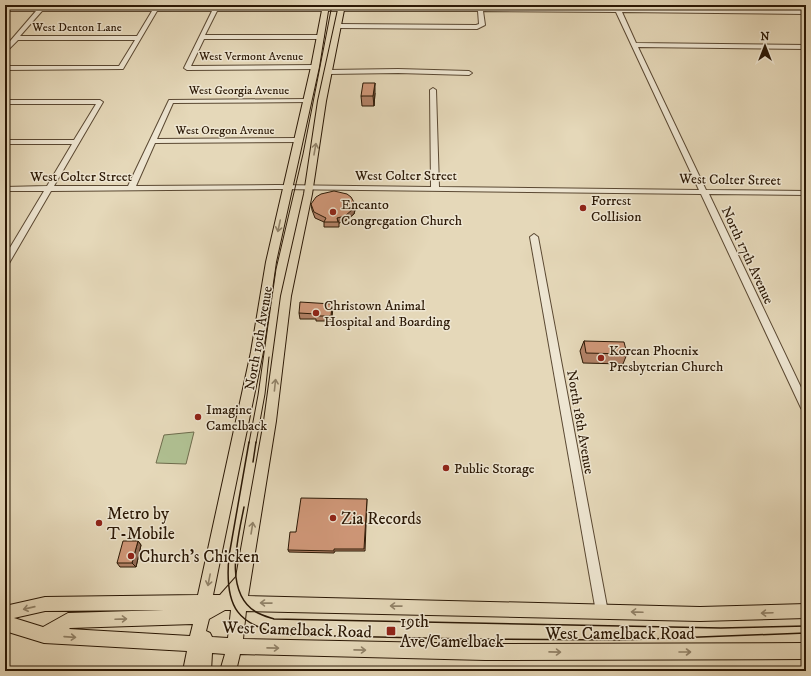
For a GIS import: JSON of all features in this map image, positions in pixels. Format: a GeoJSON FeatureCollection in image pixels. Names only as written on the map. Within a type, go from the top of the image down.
{"type":"FeatureCollection","features":[{"type":"Feature","properties":{"kind":"main road","name":"North 19th Avenue"},"geometry":{"type":"LineString","coordinates":[[203,608],[257,352],[265,296],[287,188],[322,37],[326,7]]}},
{"type":"Feature","properties":{"kind":"main road","name":"North 19th Avenue"},"geometry":{"type":"LineString","coordinates":[[228,671],[234,647],[243,580],[272,408],[286,296],[309,188],[328,72],[342,7]]}},
{"type":"Feature","properties":{"kind":"main road"},"geometry":{"type":"LineString","coordinates":[[5,613],[45,604],[185,602],[212,611],[225,602],[243,580]]}},
{"type":"Feature","properties":{"kind":"main road","name":"West Camelback Road"},"geometry":{"type":"LineString","coordinates":[[225,602],[700,614],[806,611]]}},
{"type":"Feature","properties":{"kind":"main road"},"geometry":{"type":"LineString","coordinates":[[44,635],[68,621],[195,616],[203,608]]}},
{"type":"Feature","properties":{"kind":"main road"},"geometry":{"type":"LineString","coordinates":[[191,671],[205,631],[203,608]]}},
{"type":"Feature","properties":{"kind":"main road","name":"West Camelback Road"},"geometry":{"type":"LineString","coordinates":[[5,623],[44,635],[234,647],[486,652],[806,651]]}},
{"type":"Feature","properties":{"kind":"main road"},"geometry":{"type":"LineString","coordinates":[[201,645],[203,671]]}},
{"type":"Feature","properties":{"kind":"street"},"geometry":{"type":"LineString","coordinates":[[5,51],[42,7]]}},
{"type":"Feature","properties":{"kind":"street"},"geometry":{"type":"LineString","coordinates":[[5,9],[42,7],[156,9],[183,7],[215,9],[342,7],[480,10],[616,8],[806,12]]}},
{"type":"Feature","properties":{"kind":"street","name":"North 17th Avenue"},"geometry":{"type":"LineString","coordinates":[[616,8],[635,45],[806,408]]}},
{"type":"Feature","properties":{"kind":"street"},"geometry":{"type":"LineString","coordinates":[[5,68],[121,68],[156,9]]}},
{"type":"Feature","properties":{"kind":"street"},"geometry":{"type":"LineString","coordinates":[[215,9],[202,37],[322,37]]}},
{"type":"Feature","properties":{"kind":"street"},"geometry":{"type":"LineString","coordinates":[[338,26],[481,26],[480,10]]}},
{"type":"Feature","properties":{"kind":"street","name":"West Vermont Avenue"},"geometry":{"type":"LineString","coordinates":[[202,37],[187,68],[315,67]]}},
{"type":"Feature","properties":{"kind":"street","name":"West Denton Lane"},"geometry":{"type":"LineString","coordinates":[[16,38],[138,38]]}},
{"type":"Feature","properties":{"kind":"street"},"geometry":{"type":"LineString","coordinates":[[635,45],[806,46]]}},
{"type":"Feature","properties":{"kind":"street"},"geometry":{"type":"LineString","coordinates":[[468,66],[470,80]]}},
{"type":"Feature","properties":{"kind":"street"},"geometry":{"type":"LineString","coordinates":[[328,72],[388,72],[399,75],[408,72],[469,73]]}},
{"type":"Feature","properties":{"kind":"street"},"geometry":{"type":"LineString","coordinates":[[433,90],[435,189]]}},
{"type":"Feature","properties":{"kind":"street","name":"West Georgia Avenue"},"geometry":{"type":"LineString","coordinates":[[152,141],[170,101],[308,101]]}},
{"type":"Feature","properties":{"kind":"street"},"geometry":{"type":"LineString","coordinates":[[5,102],[100,102],[6,260]]}},
{"type":"Feature","properties":{"kind":"street","name":"West Oregon Avenue"},"geometry":{"type":"LineString","coordinates":[[152,141],[298,140]]}},
{"type":"Feature","properties":{"kind":"street"},"geometry":{"type":"LineString","coordinates":[[131,188],[152,141]]}},
{"type":"Feature","properties":{"kind":"street"},"geometry":{"type":"LineString","coordinates":[[5,142],[76,142]]}},
{"type":"Feature","properties":{"kind":"street","name":"West Colter Street"},"geometry":{"type":"LineString","coordinates":[[5,189],[309,188],[806,193]]}},
{"type":"Feature","properties":{"kind":"street","name":"North 18th Avenue"},"geometry":{"type":"LineString","coordinates":[[534,237],[602,612]]}},
{"type":"Feature","properties":{"kind":"green space"},"geometry":{"type":"Polygon","coordinates":[[[194,432],[186,464],[156,463],[164,435],[194,432]]]}},
{"type":"Feature","properties":{"kind":"building"},"geometry":{"type":"Polygon","coordinates":[[[363,83],[375,83],[373,96],[361,96],[363,83]]]}},
{"type":"Feature","properties":{"kind":"building","name":"Encanto Congregation Church"},"geometry":{"type":"Polygon","coordinates":[[[334,191],[347,194],[351,197],[355,204],[353,209],[345,216],[337,218],[338,222],[324,222],[326,218],[314,212],[311,204],[316,197],[321,194],[334,191]]]}},
{"type":"Feature","properties":{"kind":"building"},"geometry":{"type":"Polygon","coordinates":[[[300,302],[332,304],[331,316],[316,316],[316,314],[299,313],[300,302]]]}},
{"type":"Feature","properties":{"kind":"building"},"geometry":{"type":"Polygon","coordinates":[[[584,341],[624,342],[627,354],[586,353],[584,341]]]}},
{"type":"Feature","properties":{"kind":"building","name":"Zia Records"},"geometry":{"type":"Polygon","coordinates":[[[301,498],[367,499],[364,549],[334,549],[334,551],[288,550],[290,532],[296,532],[301,498]]]}},
{"type":"Feature","properties":{"kind":"building"},"geometry":{"type":"Polygon","coordinates":[[[123,541],[138,541],[132,563],[117,563],[123,541]]]}},
{"type":"Feature","properties":{"kind":"tram line"},"geometry":{"type":"LineString","coordinates":[[249,443],[258,395],[276,269],[303,154],[332,5]]}},
{"type":"Feature","properties":{"kind":"tram line"},"geometry":{"type":"LineString","coordinates":[[256,443],[265,394],[269,357]]}},
{"type":"Feature","properties":{"kind":"tram line"},"geometry":{"type":"LineString","coordinates":[[249,442],[229,556],[229,589],[232,601],[238,612],[246,620],[271,631],[289,635],[467,639],[623,640],[806,633]]}},
{"type":"Feature","properties":{"kind":"tram line"},"geometry":{"type":"LineString","coordinates":[[253,462],[256,442]]}},
{"type":"Feature","properties":{"kind":"tram line"},"geometry":{"type":"LineString","coordinates":[[244,507],[236,549],[235,564],[239,592],[246,603],[256,612],[274,619],[721,628],[806,626]]}},
{"type":"Feature","properties":{"kind":"place","name":"Forrest Collision"},"geometry":{"type":"Point","coordinates":[583,208]}},
{"type":"Feature","properties":{"kind":"place","name":"Encanto Congregation Church"},"geometry":{"type":"Point","coordinates":[333,212]}},
{"type":"Feature","properties":{"kind":"place","name":"Christown Animal Hospital and Boarding"},"geometry":{"type":"Point","coordinates":[316,313]}},
{"type":"Feature","properties":{"kind":"place","name":"Korean Phoenix Presbyterian Church"},"geometry":{"type":"Point","coordinates":[601,358]}},
{"type":"Feature","properties":{"kind":"place","name":"Imagine Camelback"},"geometry":{"type":"Point","coordinates":[198,417]}},
{"type":"Feature","properties":{"kind":"place","name":"Public Storage"},"geometry":{"type":"Point","coordinates":[446,468]}},
{"type":"Feature","properties":{"kind":"place","name":"Zia Records"},"geometry":{"type":"Point","coordinates":[333,518]}},
{"type":"Feature","properties":{"kind":"place","name":"Metro by T-Mobile"},"geometry":{"type":"Point","coordinates":[99,523]}},
{"type":"Feature","properties":{"kind":"place","name":"Church's Chicken"},"geometry":{"type":"Point","coordinates":[131,556]}},
{"type":"Feature","properties":{"kind":"place","name":"19th Ave/Camelback"},"geometry":{"type":"Point","coordinates":[391,631]}}]}
